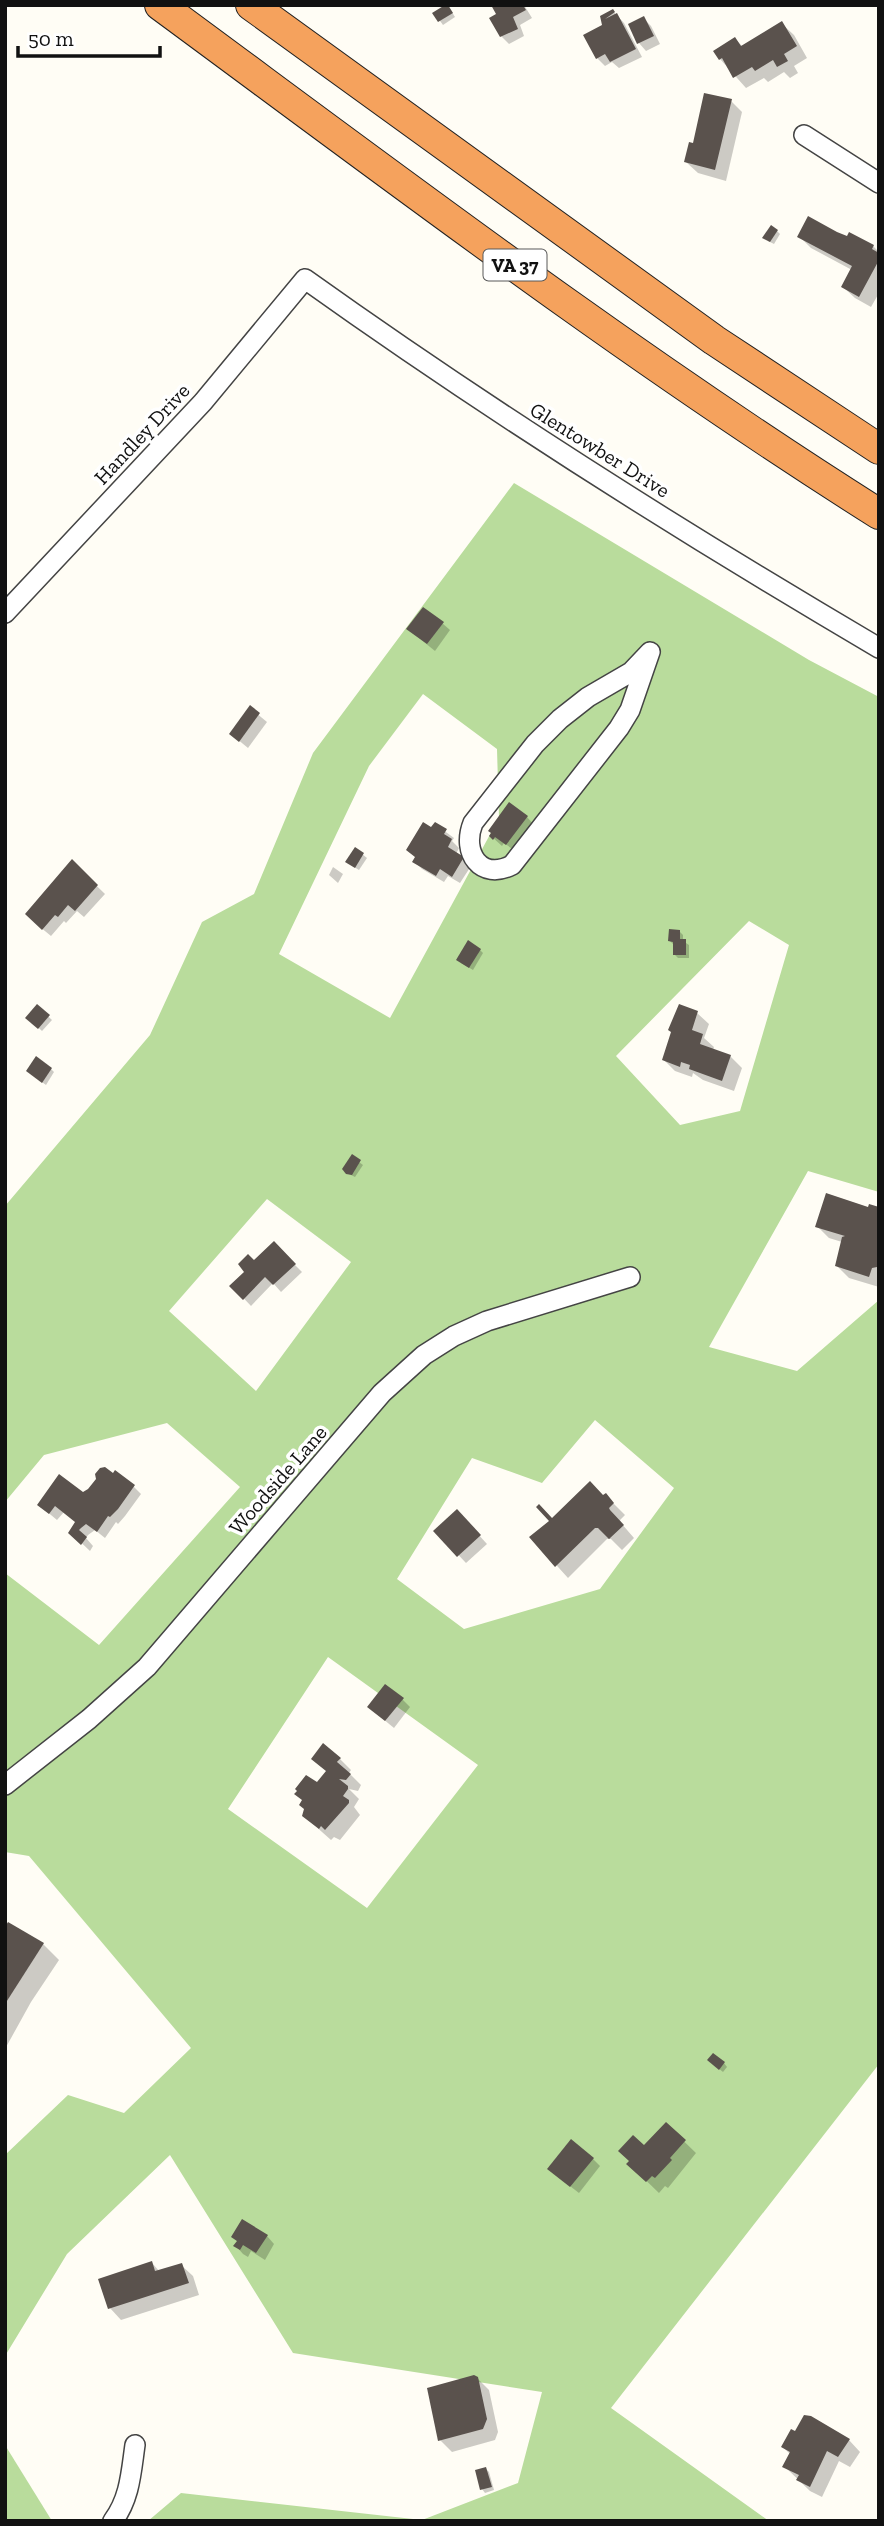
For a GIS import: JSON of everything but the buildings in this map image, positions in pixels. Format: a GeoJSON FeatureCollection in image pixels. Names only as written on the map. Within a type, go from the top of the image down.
{"type":"FeatureCollection","features":[{"type":"Feature","properties":{"kind":"highway","name":"VA 37"},"geometry":{"type":"LineString","coordinates":[[160,5],[625,345],[763,440],[879,514]]}},
{"type":"Feature","properties":{"kind":"highway","name":"VA 37"},"geometry":{"type":"LineString","coordinates":[[251,5],[713,340],[879,449]]}},
{"type":"Feature","properties":{"kind":"street"},"geometry":{"type":"LineString","coordinates":[[804,135],[879,183]]}},
{"type":"Feature","properties":{"kind":"street","name":"Handley Drive"},"geometry":{"type":"LineString","coordinates":[[5,613],[203,402],[305,279]]}},
{"type":"Feature","properties":{"kind":"street","name":"Glentowber Drive"},"geometry":{"type":"LineString","coordinates":[[305,279],[498,412],[694,537],[879,648]]}},
{"type":"Feature","properties":{"kind":"street"},"geometry":{"type":"LineString","coordinates":[[650,652],[630,710],[620,727],[512,865],[503,870],[490,870],[478,863],[468,845],[468,834],[473,823],[535,744],[560,719],[588,697],[631,672],[644,660],[650,652]]}},
{"type":"Feature","properties":{"kind":"street","name":"Woodside Lane"},"geometry":{"type":"LineString","coordinates":[[5,1785],[109,1702],[147,1667],[382,1393],[415,1362],[454,1336],[487,1321],[630,1277]]}},
{"type":"Feature","properties":{"kind":"street"},"geometry":{"type":"LineString","coordinates":[[113,2521],[128,2492],[135,2445]]}},
{"type":"Feature","properties":{"kind":"green space"},"geometry":{"type":"Polygon","coordinates":[[[514,483],[809,660],[879,697],[879,1192],[808,1171],[709,1347],[797,1371],[879,1300],[879,2064],[611,2408],[769,2521],[148,2521],[181,2493],[422,2520],[518,2483],[542,2392],[293,2353],[170,2155],[67,2254],[5,2356],[5,2155],[68,2095],[124,2113],[191,2048],[29,1856],[5,1852],[5,1573],[99,1645],[240,1487],[167,1423],[44,1455],[5,1502],[5,1206],[150,1035],[202,922],[254,894],[313,753],[514,483]],[[423,694],[369,766],[279,954],[390,1018],[499,818],[497,749],[423,694]],[[749,921],[616,1056],[680,1125],[740,1111],[789,945],[749,921]],[[267,1199],[169,1311],[256,1391],[351,1262],[267,1199]],[[595,1420],[542,1483],[472,1458],[397,1579],[464,1629],[600,1589],[674,1488],[595,1420]],[[328,1657],[228,1809],[367,1908],[478,1765],[328,1657]]]}},
{"type":"Feature","properties":{"kind":"green space"},"geometry":{"type":"Polygon","coordinates":[[[5,2445],[52,2521],[5,2521],[5,2445]]]}}]}
